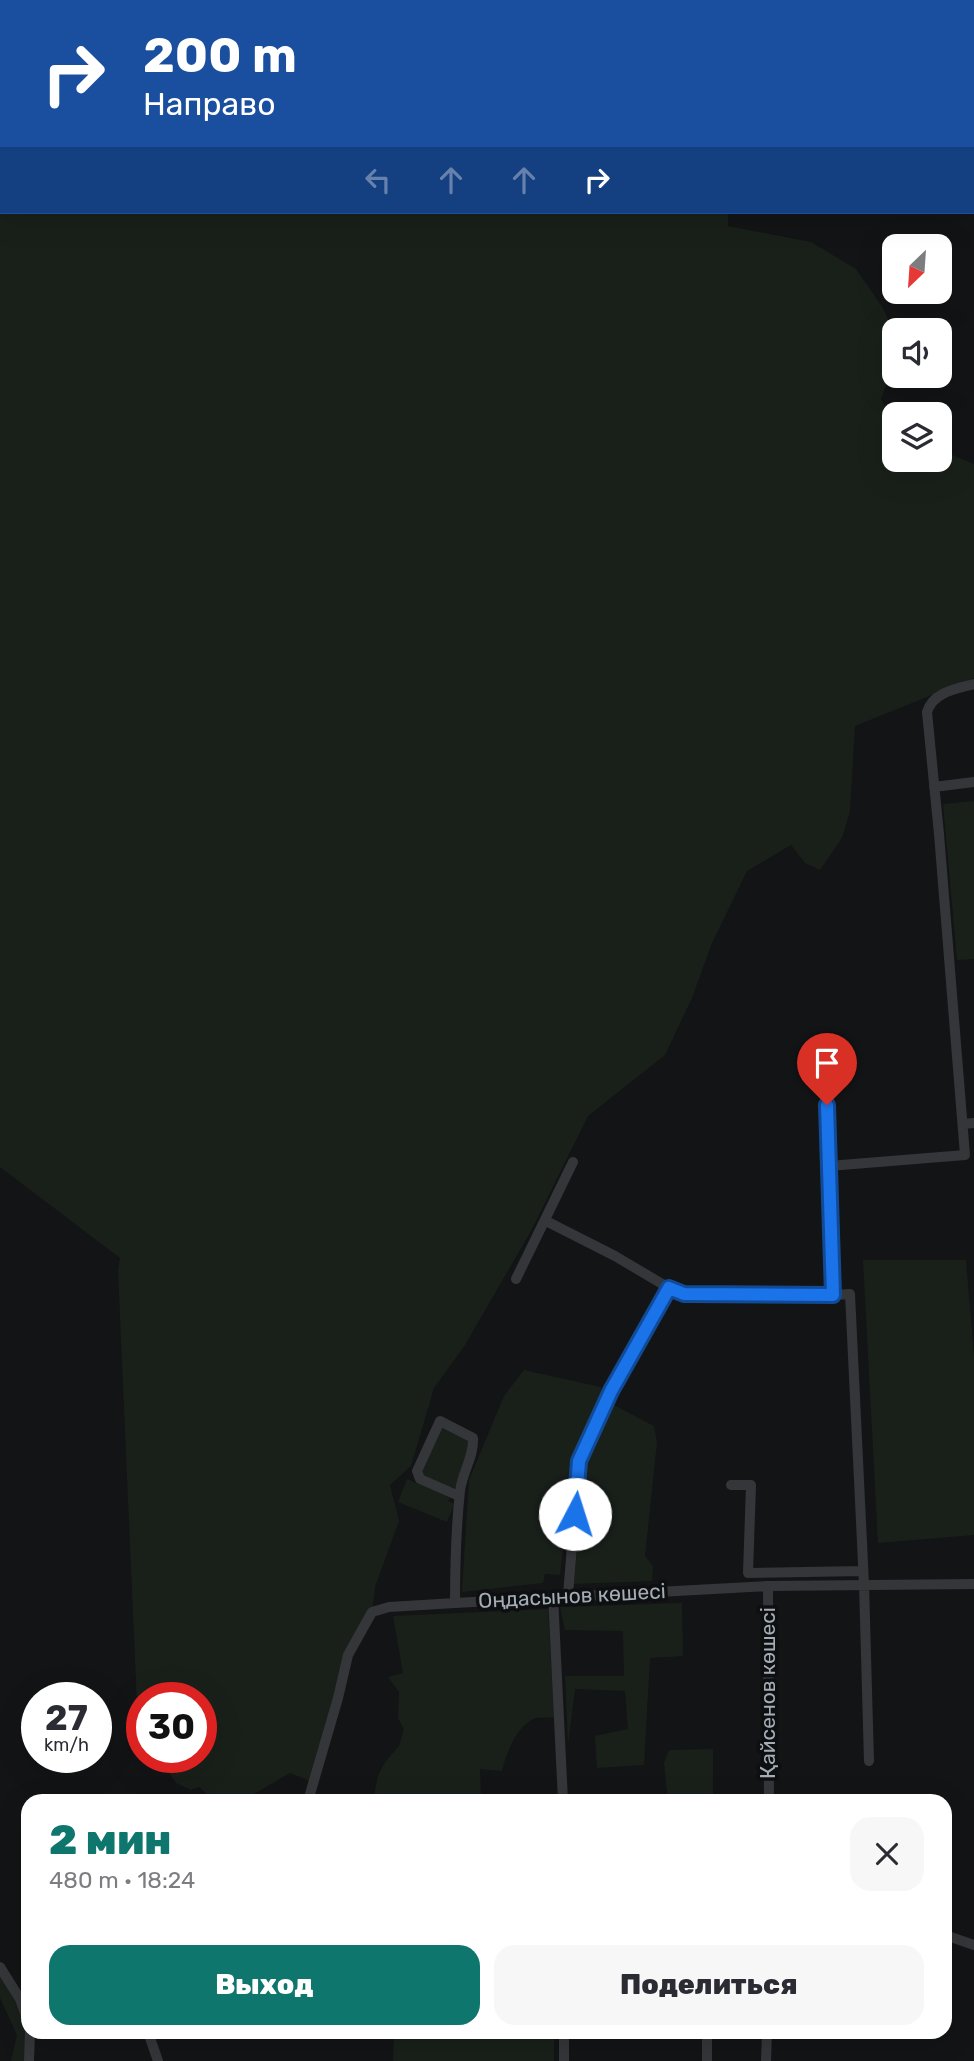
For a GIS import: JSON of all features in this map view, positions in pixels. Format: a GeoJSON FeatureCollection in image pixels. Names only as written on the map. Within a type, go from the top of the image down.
{"type":"FeatureCollection","features":[{"type":"Feature","properties":{"kind":"street"},"geometry":{"type":"LineString","coordinates":[[829,1166],[965,1155],[969,1123],[927,712],[930,702],[936,697],[974,684]]}},
{"type":"Feature","properties":{"kind":"street"},"geometry":{"type":"LineString","coordinates":[[934,787],[974,782]]}},
{"type":"Feature","properties":{"kind":"street"},"geometry":{"type":"LineString","coordinates":[[826,1053],[833,1295]]}},
{"type":"Feature","properties":{"kind":"street"},"geometry":{"type":"LineString","coordinates":[[516,1279],[573,1162]]}},
{"type":"Feature","properties":{"kind":"street"},"geometry":{"type":"LineString","coordinates":[[546,1221],[684,1294],[850,1294],[864,1584],[869,1761]]}},
{"type":"Feature","properties":{"kind":"street"},"geometry":{"type":"LineString","coordinates":[[568,1595],[579,1461],[611,1391],[669,1288]]}},
{"type":"Feature","properties":{"kind":"street"},"geometry":{"type":"LineString","coordinates":[[455,1602],[459,1496],[473,1438],[440,1422],[416,1471],[420,1479],[459,1496]]}},
{"type":"Feature","properties":{"kind":"street"},"geometry":{"type":"LineString","coordinates":[[731,1485],[751,1485],[748,1573],[863,1570]]}},
{"type":"Feature","properties":{"kind":"street","name":"Оңдасынов көшесі"},"geometry":{"type":"LineString","coordinates":[[310,1794],[348,1655],[372,1612],[455,1602],[568,1595],[768,1586],[974,1584]]}},
{"type":"Feature","properties":{"kind":"street","name":"Қайсенов көшесі"},"geometry":{"type":"LineString","coordinates":[[768,1586],[769,1794]]}},
{"type":"Feature","properties":{"kind":"street"},"geometry":{"type":"LineString","coordinates":[[554,1596],[563,1794]]}},
{"type":"Feature","properties":{"kind":"street"},"geometry":{"type":"LineString","coordinates":[[952,1937],[974,1945]]}},
{"type":"Feature","properties":{"kind":"street"},"geometry":{"type":"LineString","coordinates":[[0,1967],[21,2002]]}},
{"type":"Feature","properties":{"kind":"street"},"geometry":{"type":"LineString","coordinates":[[29,2061],[30,2039]]}},
{"type":"Feature","properties":{"kind":"street"},"geometry":{"type":"LineString","coordinates":[[150,2039],[158,2061]]}},
{"type":"Feature","properties":{"kind":"street"},"geometry":{"type":"LineString","coordinates":[[564,2039],[564,2061]]}},
{"type":"Feature","properties":{"kind":"street"},"geometry":{"type":"LineString","coordinates":[[707,2039],[708,2061]]}},
{"type":"Feature","properties":{"kind":"street"},"geometry":{"type":"LineString","coordinates":[[766,2061],[767,2039]]}},
{"type":"Feature","properties":{"kind":"shaded area"},"geometry":{"type":"Polygon","coordinates":[[[0,214],[728,214],[728,226],[811,242],[856,269],[887,318],[882,318],[882,388],[885,388],[881,399],[882,472],[952,472],[952,455],[974,464],[974,678],[855,726],[850,811],[842,838],[820,870],[805,863],[791,845],[747,871],[712,943],[692,998],[665,1055],[588,1116],[531,1231],[465,1345],[434,1388],[411,1466],[390,1485],[399,1521],[375,1587],[372,1612],[348,1655],[312,1782],[290,1773],[254,1794],[205,1794],[199,1787],[191,1790],[176,1783],[169,1773],[217,1773],[217,1682],[136,1682],[118,1270],[120,1258],[0,1167],[0,214]]]}},
{"type":"Feature","properties":{"kind":"shaded area"},"geometry":{"type":"Polygon","coordinates":[[[974,801],[974,959],[957,960],[943,804],[974,801]]]}},
{"type":"Feature","properties":{"kind":"shaded area"},"geometry":{"type":"Polygon","coordinates":[[[863,1260],[966,1260],[974,1356],[974,1535],[878,1543],[863,1260]]]}},
{"type":"Feature","properties":{"kind":"shaded area"},"geometry":{"type":"Polygon","coordinates":[[[524,1370],[601,1387],[602,1396],[573,1464],[560,1575],[545,1574],[543,1583],[462,1592],[469,1480],[504,1396],[524,1370]]]}},
{"type":"Feature","properties":{"kind":"shaded area"},"geometry":{"type":"Polygon","coordinates":[[[610,1403],[654,1426],[657,1442],[645,1556],[653,1566],[652,1581],[574,1584],[585,1460],[610,1403]]]}},
{"type":"Feature","properties":{"kind":"shaded area"},"geometry":{"type":"Polygon","coordinates":[[[441,1427],[469,1442],[458,1485],[454,1488],[423,1477],[422,1467],[441,1427]]]}},
{"type":"Feature","properties":{"kind":"shaded area"},"geometry":{"type":"Polygon","coordinates":[[[407,1479],[450,1497],[448,1501],[454,1504],[447,1522],[398,1502],[407,1479]]]}},
{"type":"Feature","properties":{"kind":"shaded area"},"geometry":{"type":"Polygon","coordinates":[[[682,1603],[683,1656],[650,1658],[644,1765],[597,1768],[595,1736],[628,1729],[625,1691],[575,1689],[568,1745],[565,1676],[624,1676],[623,1631],[565,1630],[560,1607],[682,1603]]]}},
{"type":"Feature","properties":{"kind":"shaded area"},"geometry":{"type":"Polygon","coordinates":[[[548,1609],[554,1717],[536,1718],[523,1726],[510,1748],[502,1771],[480,1769],[481,1794],[374,1794],[378,1776],[385,1762],[399,1746],[404,1729],[398,1718],[399,1692],[388,1677],[403,1673],[393,1616],[548,1609]]]}},
{"type":"Feature","properties":{"kind":"shaded area"},"geometry":{"type":"Polygon","coordinates":[[[713,1749],[713,1794],[667,1794],[664,1763],[669,1750],[713,1749]]]}},
{"type":"Feature","properties":{"kind":"shaded area"},"geometry":{"type":"Polygon","coordinates":[[[0,1974],[21,2013],[21,2039],[25,2039],[25,2061],[11,2061],[17,2035],[0,1998],[0,1974]]]}},
{"type":"Feature","properties":{"kind":"shaded area"},"geometry":{"type":"Polygon","coordinates":[[[394,2039],[554,2039],[554,2061],[393,2061],[394,2039]]]}},
{"type":"Feature","properties":{"kind":"route"},"geometry":{"type":"LineString","coordinates":[[575,1514],[579,1461],[611,1391],[669,1288],[684,1294],[833,1295],[827,1105]]}}]}
